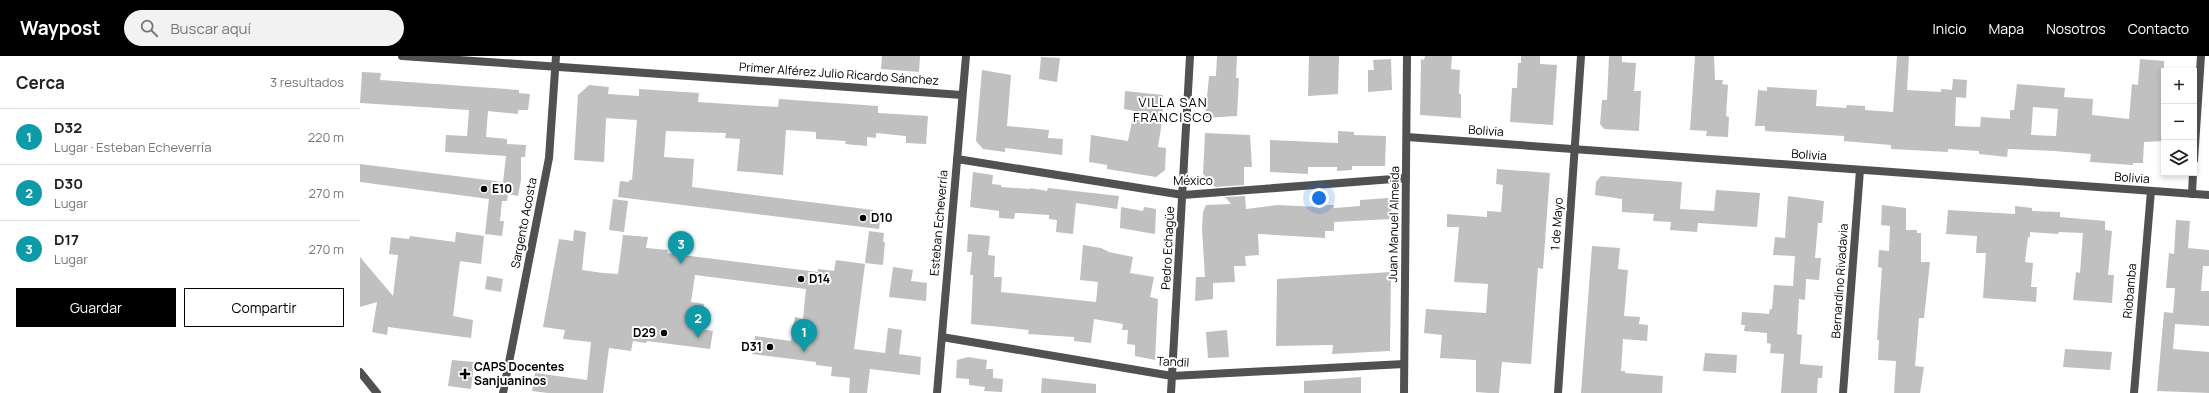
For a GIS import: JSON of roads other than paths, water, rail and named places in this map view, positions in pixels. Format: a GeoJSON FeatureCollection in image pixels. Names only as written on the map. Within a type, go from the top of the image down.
{"type":"FeatureCollection","features":[{"type":"Feature","properties":{"kind":"street","name":"Primer Alférez Julio Ricardo Sánchez"},"geometry":{"type":"LineString","coordinates":[[402,56],[962,95]]}},
{"type":"Feature","properties":{"kind":"street","name":"Sargento Acosta"},"geometry":{"type":"LineString","coordinates":[[503,393],[549,158],[556,56]]}},
{"type":"Feature","properties":{"kind":"street","name":"Esteban Echeverría"},"geometry":{"type":"LineString","coordinates":[[937,393],[966,56]]}},
{"type":"Feature","properties":{"kind":"street","name":"Pedro Echagüe"},"geometry":{"type":"LineString","coordinates":[[1171,393],[1190,56]]}},
{"type":"Feature","properties":{"kind":"street","name":"Juan Manuel Almeida"},"geometry":{"type":"LineString","coordinates":[[1404,393],[1407,56]]}},
{"type":"Feature","properties":{"kind":"street","name":"1 de Mayo"},"geometry":{"type":"LineString","coordinates":[[1558,393],[1581,56]]}},
{"type":"Feature","properties":{"kind":"street"},"geometry":{"type":"LineString","coordinates":[[2195,140],[2201,56]]}},
{"type":"Feature","properties":{"kind":"street","name":"Bolivia"},"geometry":{"type":"LineString","coordinates":[[1407,137],[2209,196]]}},
{"type":"Feature","properties":{"kind":"street","name":"México"},"geometry":{"type":"LineString","coordinates":[[957,159],[1183,195],[1406,178]]}},
{"type":"Feature","properties":{"kind":"street","name":"Bernardino Rivadavia"},"geometry":{"type":"LineString","coordinates":[[1843,393],[1860,170]]}},
{"type":"Feature","properties":{"kind":"street"},"geometry":{"type":"LineString","coordinates":[[2192,194],[2193,176]]}},
{"type":"Feature","properties":{"kind":"street","name":"Riobamba"},"geometry":{"type":"LineString","coordinates":[[2134,393],[2150,191]]}},
{"type":"Feature","properties":{"kind":"street","name":"Tandil"},"geometry":{"type":"LineString","coordinates":[[942,338],[1172,376],[1404,364]]}},
{"type":"Feature","properties":{"kind":"street"},"geometry":{"type":"LineString","coordinates":[[360,372],[376,393]]}},
{"type":"Feature","properties":{"kind":"place","name":"E10"},"geometry":{"type":"Point","coordinates":[484,189]}},
{"type":"Feature","properties":{"kind":"place","name":"D10"},"geometry":{"type":"Point","coordinates":[863,218]}},
{"type":"Feature","properties":{"kind":"place","name":"D17"},"geometry":{"type":"Point","coordinates":[681,264]}},
{"type":"Feature","properties":{"kind":"place","name":"D14"},"geometry":{"type":"Point","coordinates":[801,279]}},
{"type":"Feature","properties":{"kind":"place","name":"D29"},"geometry":{"type":"Point","coordinates":[664,333]}},
{"type":"Feature","properties":{"kind":"place","name":"D30"},"geometry":{"type":"Point","coordinates":[698,338]}},
{"type":"Feature","properties":{"kind":"place","name":"D31"},"geometry":{"type":"Point","coordinates":[770,347]}},
{"type":"Feature","properties":{"kind":"place","name":"D32"},"geometry":{"type":"Point","coordinates":[804,352]}},
{"type":"Feature","properties":{"kind":"place","name":"CAPS Docentes Sanjuaninos"},"geometry":{"type":"Point","coordinates":[465,374]}},
{"type":"Feature","properties":{"kind":"district","name":"VILLA SAN FRANCISCO"},"geometry":{"type":"Point","coordinates":[1173,110]}}]}
